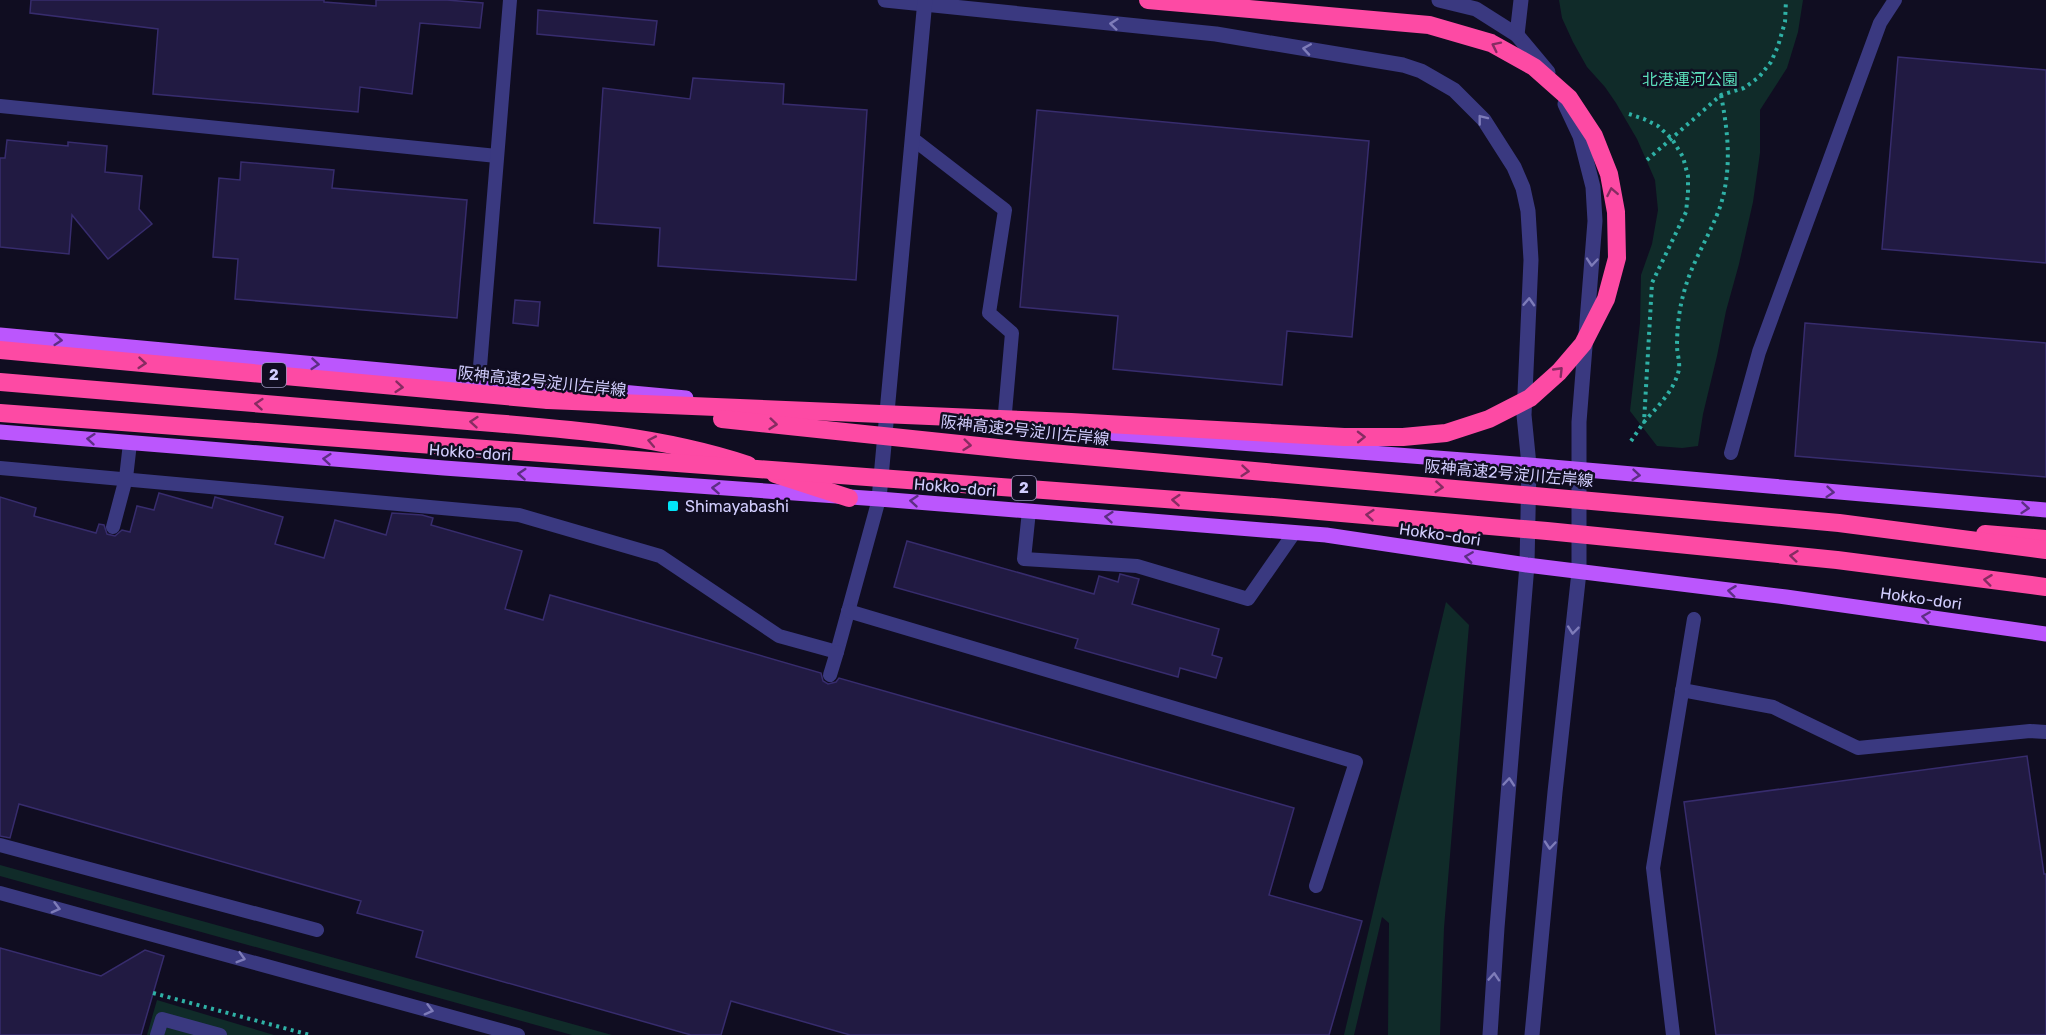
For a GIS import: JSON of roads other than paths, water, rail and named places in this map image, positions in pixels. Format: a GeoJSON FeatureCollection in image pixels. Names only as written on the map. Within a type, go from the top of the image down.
{"type":"FeatureCollection","features":[{"type":"Feature","properties":{"kind":"highway","name":"2"},"geometry":{"type":"LineString","coordinates":[[548,400],[1344,437],[1403,436],[1446,433],[1489,419],[1530,398],[1559,372],[1583,344],[1606,300],[1617,258],[1616,212],[1609,174],[1594,136],[1569,98],[1533,67],[1491,43],[1429,26],[1148,0]]}},
{"type":"Feature","properties":{"kind":"highway","name":"阪神高速2号淀川左岸線"},"geometry":{"type":"LineString","coordinates":[[0,350],[548,400],[1017,450],[1839,523],[2046,550]]}},
{"type":"Feature","properties":{"kind":"highway"},"geometry":{"type":"LineString","coordinates":[[0,382],[554,428],[647,439],[724,457],[849,498]]}},
{"type":"Feature","properties":{"kind":"highway","name":"2"},"geometry":{"type":"LineString","coordinates":[[0,412],[1273,507],[1559,532],[1837,560],[2046,587]]}},
{"type":"Feature","properties":{"kind":"highway"},"geometry":{"type":"LineString","coordinates":[[1839,523],[2046,539]]}},
{"type":"Feature","properties":{"kind":"main road"},"geometry":{"type":"LineString","coordinates":[[0,335],[887,416],[1529,465],[2046,510]]}},
{"type":"Feature","properties":{"kind":"main road","name":"Hokko-dori"},"geometry":{"type":"LineString","coordinates":[[0,432],[455,469],[849,498],[879,498],[1326,535],[1527,565],[1786,597],[2046,634]]}},
{"type":"Feature","properties":{"kind":"street"},"geometry":{"type":"LineString","coordinates":[[885,0],[925,2],[1216,34],[1403,65],[1421,71],[1454,90],[1484,120],[1502,147],[1523,188],[1528,211],[1532,260],[1524,415],[1529,465],[1527,565],[1490,1035]]}},
{"type":"Feature","properties":{"kind":"street"},"geometry":{"type":"LineString","coordinates":[[1439,0],[1476,9],[1518,35],[1552,78],[1580,136],[1593,187],[1595,221],[1579,422],[1579,572],[1532,1035]]}},
{"type":"Feature","properties":{"kind":"street"},"geometry":{"type":"LineString","coordinates":[[1518,35],[1521,0]]}},
{"type":"Feature","properties":{"kind":"street"},"geometry":{"type":"LineString","coordinates":[[879,498],[925,2]]}},
{"type":"Feature","properties":{"kind":"lane"},"geometry":{"type":"LineString","coordinates":[[479,379],[510,0]]}},
{"type":"Feature","properties":{"kind":"lane"},"geometry":{"type":"LineString","coordinates":[[1731,453],[1759,352],[1880,23],[1895,0]]}},
{"type":"Feature","properties":{"kind":"lane"},"geometry":{"type":"LineString","coordinates":[[0,106],[497,156]]}},
{"type":"Feature","properties":{"kind":"lane"},"geometry":{"type":"LineString","coordinates":[[912,139],[1005,210],[989,313],[1012,333],[1004,424]]}},
{"type":"Feature","properties":{"kind":"lane"},"geometry":{"type":"LineString","coordinates":[[113,527],[126,478],[129,443]]}},
{"type":"Feature","properties":{"kind":"lane"},"geometry":{"type":"LineString","coordinates":[[0,468],[519,514],[660,556],[779,636],[837,652]]}},
{"type":"Feature","properties":{"kind":"lane"},"geometry":{"type":"LineString","coordinates":[[830,675],[879,498]]}},
{"type":"Feature","properties":{"kind":"lane"},"geometry":{"type":"LineString","coordinates":[[1029,511],[1024,559],[1137,566],[1248,599],[1294,532]]}},
{"type":"Feature","properties":{"kind":"lane"},"geometry":{"type":"LineString","coordinates":[[848,611],[1356,762],[1316,886]]}},
{"type":"Feature","properties":{"kind":"lane"},"geometry":{"type":"LineString","coordinates":[[1673,1035],[1653,868],[1694,619]]}},
{"type":"Feature","properties":{"kind":"lane"},"geometry":{"type":"LineString","coordinates":[[1682,690],[1773,707],[1858,748],[2030,731],[2046,732]]}},
{"type":"Feature","properties":{"kind":"lane"},"geometry":{"type":"LineString","coordinates":[[0,845],[317,930]]}},
{"type":"Feature","properties":{"kind":"lane"},"geometry":{"type":"LineString","coordinates":[[0,892],[518,1035]]}},
{"type":"Feature","properties":{"kind":"lane"},"geometry":{"type":"LineString","coordinates":[[157,1035],[162,1019],[220,1035]]}},
{"type":"Feature","properties":{"kind":"place","name":"Shimayabashi"},"geometry":{"type":"Point","coordinates":[673,506]}},
{"type":"Feature","properties":{"kind":"park label","name":"北港運河公園"},"geometry":{"type":"Point","coordinates":[1690,79]}}]}
